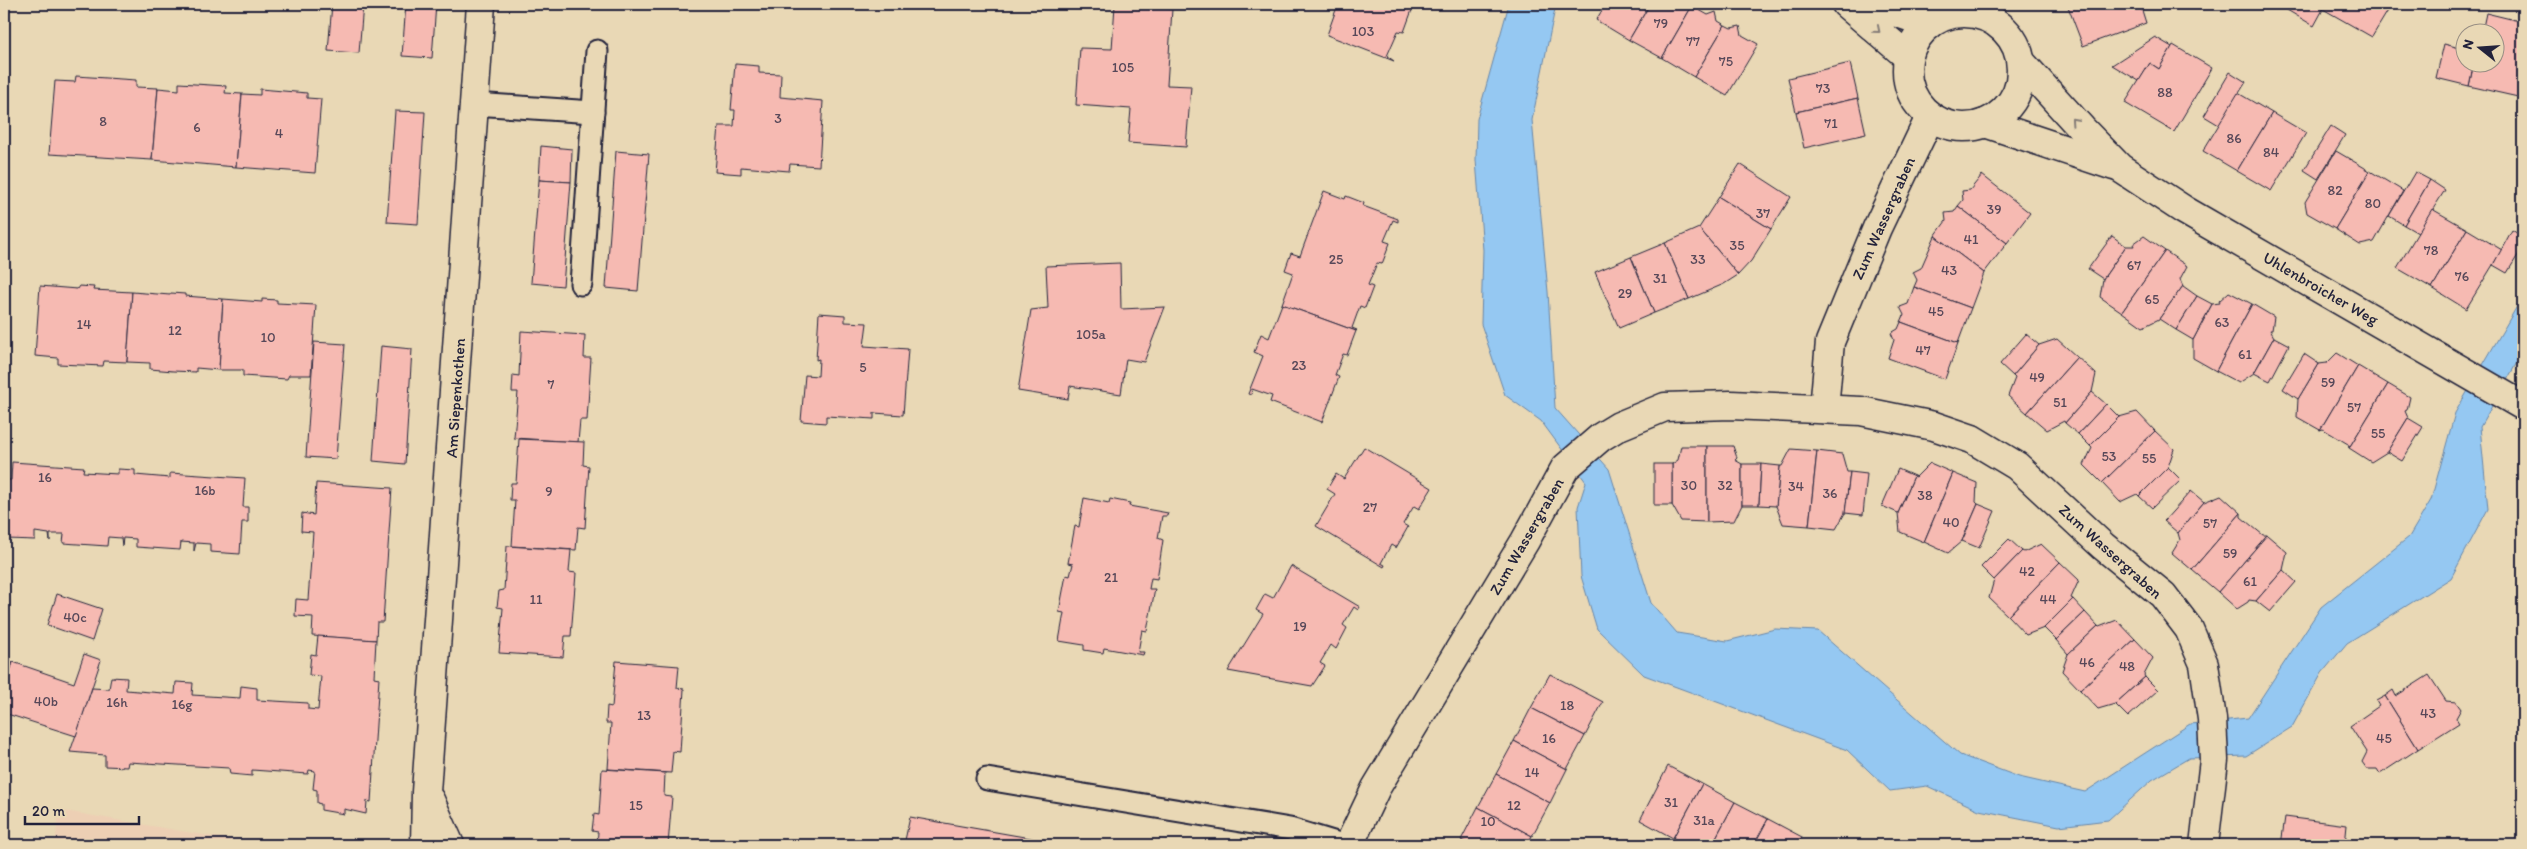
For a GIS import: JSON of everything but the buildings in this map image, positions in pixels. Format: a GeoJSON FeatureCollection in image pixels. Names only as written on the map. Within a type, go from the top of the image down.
{"type":"FeatureCollection","features":[{"type":"Feature","properties":{"kind":"street","name":"Am Siepenkothen"},"geometry":{"type":"LineString","coordinates":[[425,845],[426,792],[481,4]]}},
{"type":"Feature","properties":{"kind":"street"},"geometry":{"type":"LineString","coordinates":[[1846,4],[1908,57]]}},
{"type":"Feature","properties":{"kind":"street"},"geometry":{"type":"LineString","coordinates":[[1871,4],[1930,24]]}},
{"type":"Feature","properties":{"kind":"street","name":"Uhlenbroicher Weg"},"geometry":{"type":"LineString","coordinates":[[1962,13],[2001,13],[2021,62],[2020,81],[2014,99],[2001,114],[1985,124],[1966,128],[1947,125],[1930,117],[1918,105],[1910,90],[1907,74],[1908,57],[1916,39],[1930,24],[1945,16],[1962,13]]}},
{"type":"Feature","properties":{"kind":"street","name":"Uhlenbroicher Weg"},"geometry":{"type":"LineString","coordinates":[[2021,62],[2082,130],[2120,168],[2184,210],[2516,402]]}},
{"type":"Feature","properties":{"kind":"street","name":"Zum Wassergraben"},"geometry":{"type":"LineString","coordinates":[[1824,409],[1830,342],[1877,228],[1930,117]]}},
{"type":"Feature","properties":{"kind":"street","name":"Uhlenbroicher Weg"},"geometry":{"type":"LineString","coordinates":[[1985,124],[2120,168]]}},
{"type":"Feature","properties":{"kind":"street","name":"Zum Wassergraben"},"geometry":{"type":"LineString","coordinates":[[1349,845],[1376,788],[1526,541],[1565,468],[1601,437],[1619,426],[1665,407],[1731,406],[1861,411],[1934,426],[1972,439],[2017,466],[2103,546],[2163,595],[2184,622],[2204,664],[2212,719],[2214,760],[2204,845]]}},
{"type":"Feature","properties":{"kind":"street","name":"Am Siepenkothen"},"geometry":{"type":"LineString","coordinates":[[426,792],[450,845]]}},
{"type":"Feature","properties":{"kind":"lane"},"geometry":{"type":"LineString","coordinates":[[581,284],[597,50]]}},
{"type":"Feature","properties":{"kind":"lane"},"geometry":{"type":"LineString","coordinates":[[474,104],[593,112]]}},
{"type":"Feature","properties":{"kind":"lane"},"geometry":{"type":"LineString","coordinates":[[987,778],[1290,829],[1343,845]]}},
{"type":"Feature","properties":{"kind":"shaded area"},"geometry":{"type":"Polygon","coordinates":[[[59,810],[262,845],[55,845],[59,810]]]}},
{"type":"Feature","properties":{"kind":"water"},"geometry":{"type":"Polygon","coordinates":[[[1509,4],[1556,4],[1532,120],[1548,292],[1555,408],[1609,469],[1651,603],[1677,633],[1727,641],[1775,629],[1818,631],[1960,755],[2019,777],[2085,792],[2190,724],[2248,718],[2321,607],[2409,537],[2431,500],[2455,413],[2523,296],[2523,352],[2480,427],[2488,509],[2451,578],[2347,643],[2322,673],[2292,727],[2246,756],[2189,758],[2152,780],[2108,820],[2059,826],[1979,810],[1927,786],[1890,791],[1847,750],[1644,675],[1597,629],[1581,576],[1578,507],[1586,482],[1541,421],[1505,395],[1481,324],[1483,250],[1476,160],[1477,119],[1509,4]]]}}]}
